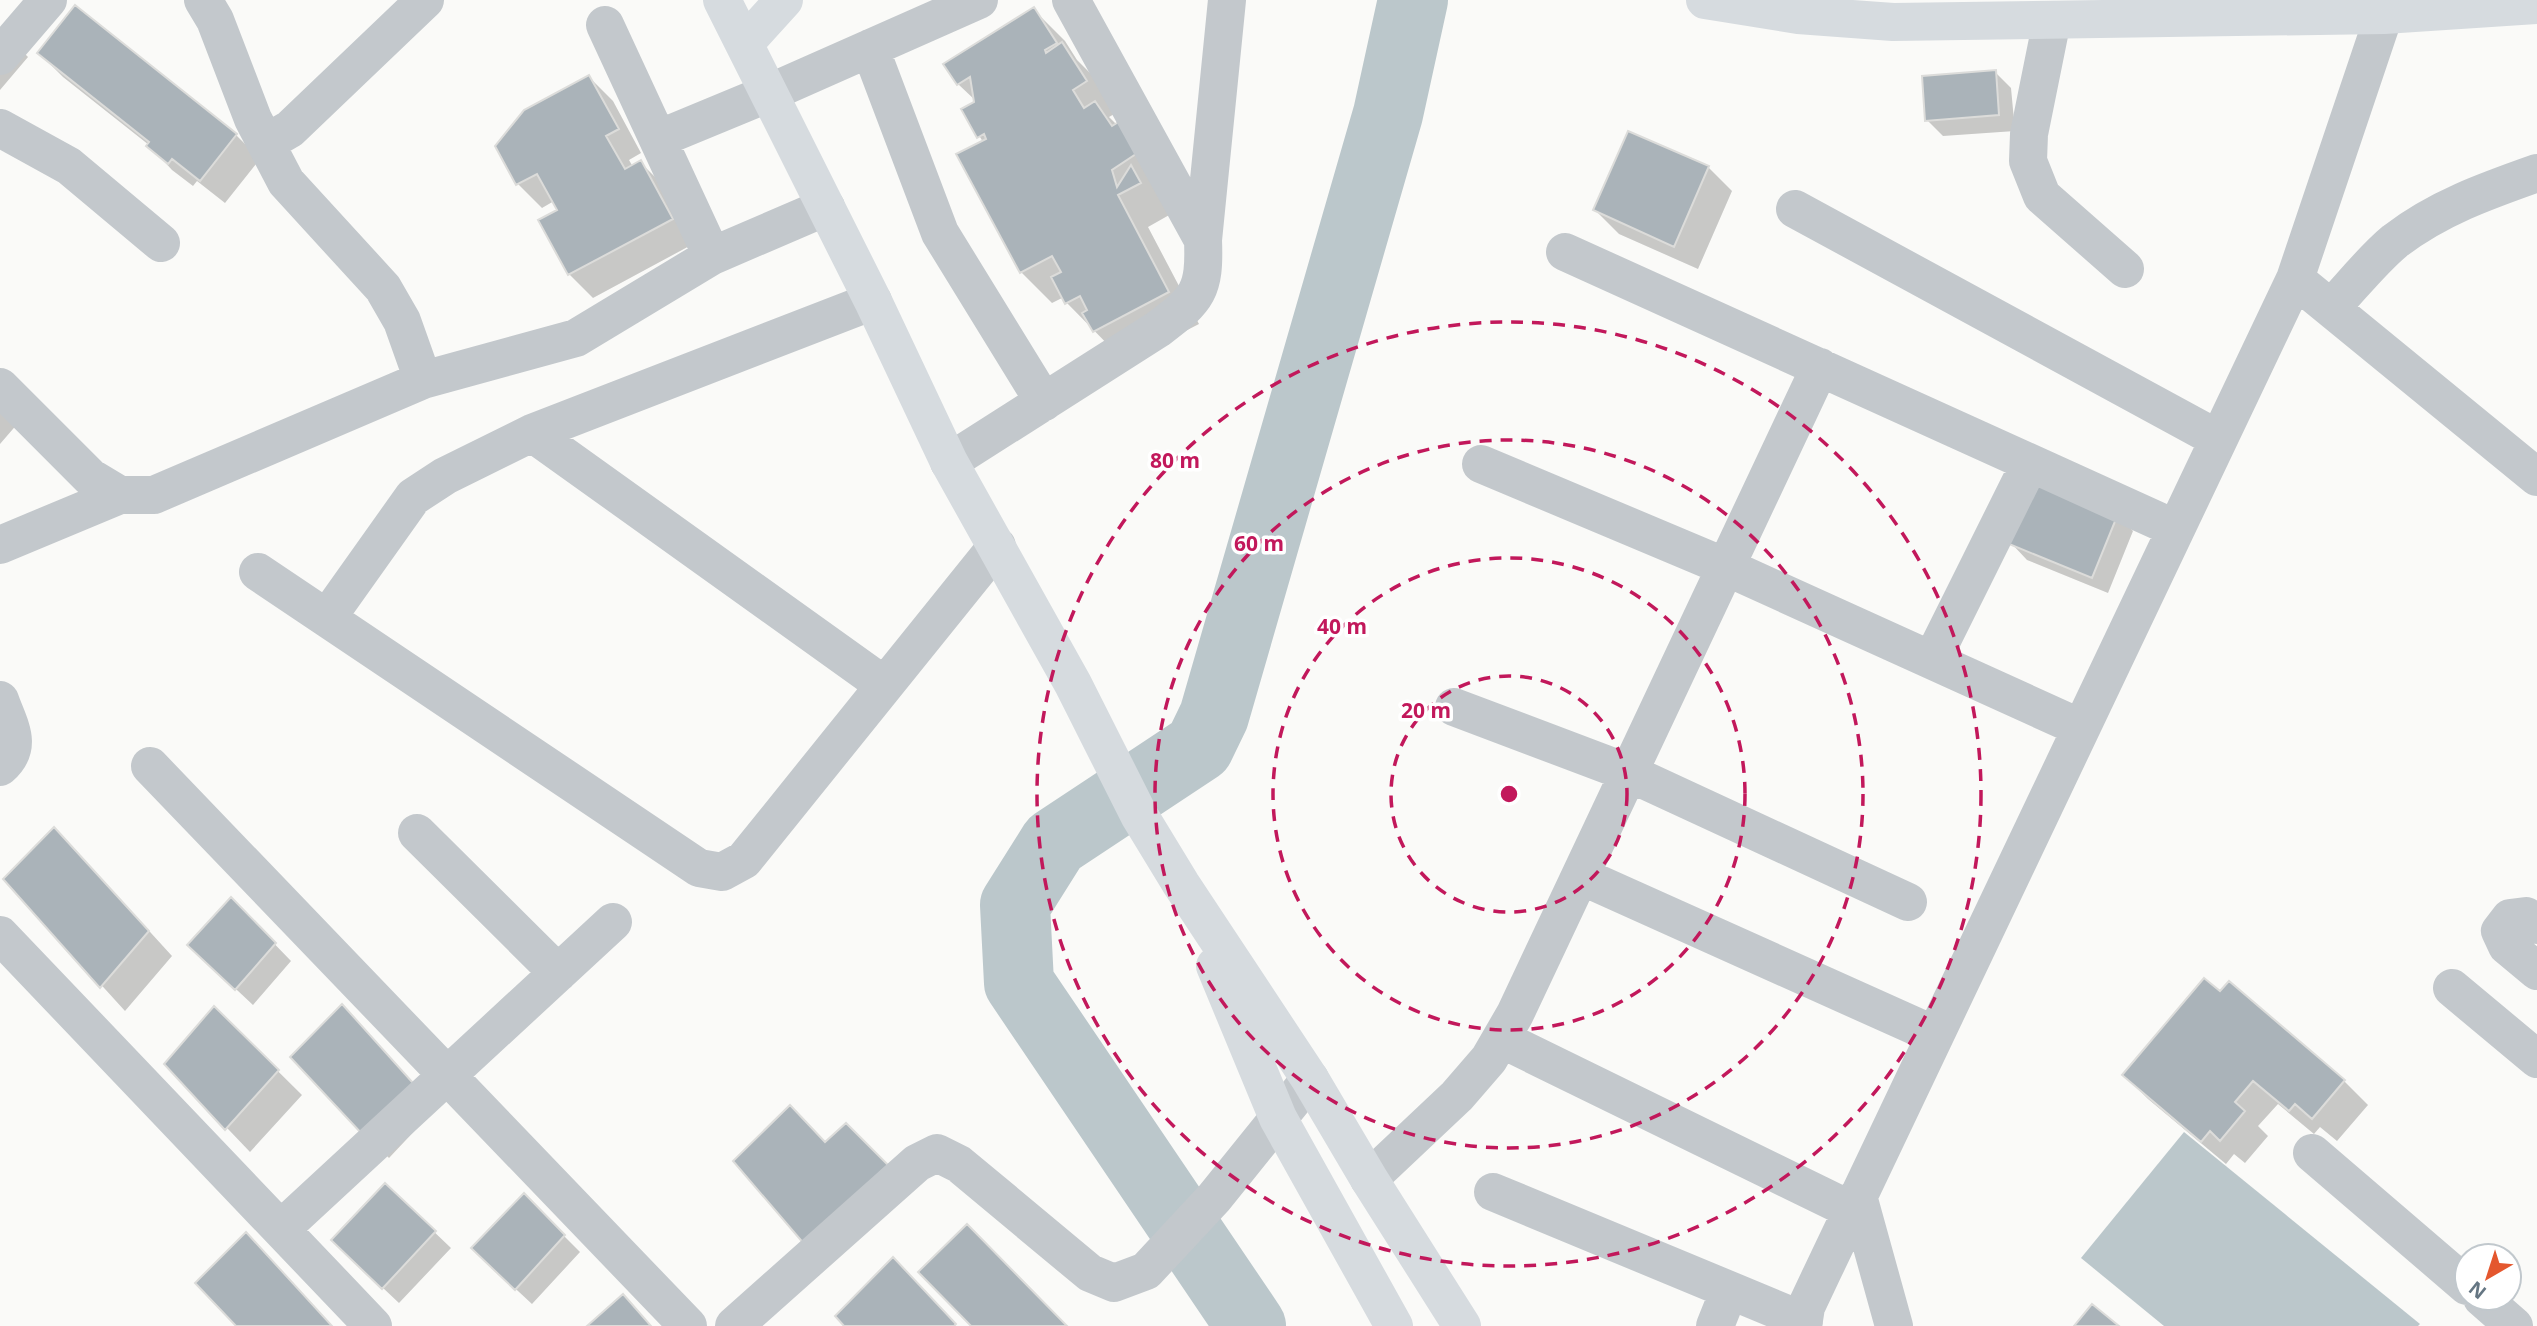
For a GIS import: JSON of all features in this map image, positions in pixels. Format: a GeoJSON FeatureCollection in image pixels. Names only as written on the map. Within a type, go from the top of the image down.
{"type":"FeatureCollection","features":[{"type":"Feature","properties":{"kind":"main road"},"geometry":{"type":"LineString","coordinates":[[722,0],[873,301],[949,462],[1073,684],[1139,815],[1181,884],[1310,1079],[1369,1179],[1462,1326]]}},
{"type":"Feature","properties":{"kind":"main road"},"geometry":{"type":"LineString","coordinates":[[744,44],[785,0]]}},
{"type":"Feature","properties":{"kind":"main road"},"geometry":{"type":"LineString","coordinates":[[1705,0],[1798,15],[1893,22],[2052,20],[2207,9],[2384,15],[2537,5]]}},
{"type":"Feature","properties":{"kind":"main road"},"geometry":{"type":"LineString","coordinates":[[1181,884],[1278,1118],[1394,1326]]}},
{"type":"Feature","properties":{"kind":"street"},"geometry":{"type":"LineString","coordinates":[[0,56],[48,0]]}},
{"type":"Feature","properties":{"kind":"street"},"geometry":{"type":"LineString","coordinates":[[203,0],[215,20],[253,119],[286,181],[383,288],[402,321],[423,380]]}},
{"type":"Feature","properties":{"kind":"street"},"geometry":{"type":"LineString","coordinates":[[266,143],[290,129],[425,0]]}},
{"type":"Feature","properties":{"kind":"street"},"geometry":{"type":"LineString","coordinates":[[658,139],[979,0]]}},
{"type":"Feature","properties":{"kind":"street"},"geometry":{"type":"LineString","coordinates":[[1071,0],[1203,240]]}},
{"type":"Feature","properties":{"kind":"street"},"geometry":{"type":"LineString","coordinates":[[949,462],[1158,329],[1199,292],[1204,269],[1203,240],[1227,0]]}},
{"type":"Feature","properties":{"kind":"street"},"geometry":{"type":"LineString","coordinates":[[1493,1192],[1804,1324],[1806,1307],[2295,279],[2384,15]]}},
{"type":"Feature","properties":{"kind":"street"},"geometry":{"type":"LineString","coordinates":[[2052,20],[2029,134],[2028,161],[2042,196],[2125,269]]}},
{"type":"Feature","properties":{"kind":"street"},"geometry":{"type":"LineString","coordinates":[[605,25],[712,256]]}},
{"type":"Feature","properties":{"kind":"street"},"geometry":{"type":"LineString","coordinates":[[870,48],[940,233],[1044,402]]}},
{"type":"Feature","properties":{"kind":"street"},"geometry":{"type":"LineString","coordinates":[[0,128],[69,166],[161,243]]}},
{"type":"Feature","properties":{"kind":"street"},"geometry":{"type":"LineString","coordinates":[[2331,308],[2393,243],[2428,218],[2466,198],[2537,173]]}},
{"type":"Feature","properties":{"kind":"street"},"geometry":{"type":"LineString","coordinates":[[0,545],[120,495],[154,495],[423,380],[576,338],[712,256],[825,206]]}},
{"type":"Feature","properties":{"kind":"street"},"geometry":{"type":"LineString","coordinates":[[1796,209],[2218,439]]}},
{"type":"Feature","properties":{"kind":"street"},"geometry":{"type":"LineString","coordinates":[[1565,252],[2176,529]]}},
{"type":"Feature","properties":{"kind":"street"},"geometry":{"type":"LineString","coordinates":[[2295,279],[2537,477]]}},
{"type":"Feature","properties":{"kind":"street"},"geometry":{"type":"LineString","coordinates":[[327,618],[413,497],[445,476],[532,433],[873,301]]}},
{"type":"Feature","properties":{"kind":"street"},"geometry":{"type":"LineString","coordinates":[[1369,1179],[1457,1096],[1489,1059],[1515,1014],[1820,368]]}},
{"type":"Feature","properties":{"kind":"street"},"geometry":{"type":"LineString","coordinates":[[0,387],[90,477],[120,495]]}},
{"type":"Feature","properties":{"kind":"street"},"geometry":{"type":"LineString","coordinates":[[532,433],[884,685]]}},
{"type":"Feature","properties":{"kind":"street"},"geometry":{"type":"LineString","coordinates":[[1932,660],[2030,463]]}},
{"type":"Feature","properties":{"kind":"street"},"geometry":{"type":"LineString","coordinates":[[1481,464],[1726,567],[2081,728]]}},
{"type":"Feature","properties":{"kind":"street"},"geometry":{"type":"LineString","coordinates":[[258,572],[699,868],[722,872],[744,860],[997,546]]}},
{"type":"Feature","properties":{"kind":"street"},"geometry":{"type":"LineString","coordinates":[[0,700],[14,743],[12,754],[0,766]]}},
{"type":"Feature","properties":{"kind":"street"},"geometry":{"type":"LineString","coordinates":[[1454,707],[1629,773],[1908,902]]}},
{"type":"Feature","properties":{"kind":"street"},"geometry":{"type":"LineString","coordinates":[[150,766],[688,1326]]}},
{"type":"Feature","properties":{"kind":"street"},"geometry":{"type":"LineString","coordinates":[[416,832],[558,973]]}},
{"type":"Feature","properties":{"kind":"street"},"geometry":{"type":"LineString","coordinates":[[1581,876],[1935,1035]]}},
{"type":"Feature","properties":{"kind":"street"},"geometry":{"type":"LineString","coordinates":[[2537,925],[2526,916],[2510,918],[2500,931],[2507,946],[2537,971]]}},
{"type":"Feature","properties":{"kind":"street"},"geometry":{"type":"LineString","coordinates":[[281,1229],[613,922]]}},
{"type":"Feature","properties":{"kind":"street"},"geometry":{"type":"LineString","coordinates":[[0,935],[373,1326]]}},
{"type":"Feature","properties":{"kind":"street"},"geometry":{"type":"LineString","coordinates":[[2452,988],[2537,1059]]}},
{"type":"Feature","properties":{"kind":"street"},"geometry":{"type":"LineString","coordinates":[[1501,1039],[1855,1203],[1894,1326]]}},
{"type":"Feature","properties":{"kind":"street"},"geometry":{"type":"LineString","coordinates":[[734,1326],[916,1163],[937,1153],[959,1164],[1090,1273],[1114,1283],[1146,1271],[1214,1198],[1310,1079]]}},
{"type":"Feature","properties":{"kind":"street"},"geometry":{"type":"LineString","coordinates":[[2312,1153],[2453,1274]]}},
{"type":"Feature","properties":{"kind":"street"},"geometry":{"type":"LineString","coordinates":[[1715,1326],[1729,1291]]}},
{"type":"Feature","properties":{"kind":"street"},"geometry":{"type":"LineString","coordinates":[[2498,1312],[2514,1326]]}},
{"type":"Feature","properties":{"kind":"shaded area"},"geometry":{"type":"Polygon","coordinates":[[[2184,1132],[2420,1324],[2164,1326],[2081,1258],[2184,1132]]]}},
{"type":"Feature","properties":{"kind":"building"},"geometry":{"type":"Polygon","coordinates":[[[75,5],[237,134],[200,181],[172,159],[168,164],[146,146],[149,142],[37,53],[75,5]]]}},
{"type":"Feature","properties":{"kind":"building"},"geometry":{"type":"Polygon","coordinates":[[[1034,7],[1057,43],[1045,50],[1046,53],[1062,42],[1087,81],[1073,90],[1084,108],[1095,101],[1112,126],[1125,118],[1145,148],[1112,170],[1117,187],[1131,165],[1141,183],[1118,195],[1169,292],[1093,332],[1082,313],[1087,310],[1080,296],[1065,304],[1051,277],[1061,272],[1052,256],[1020,273],[956,154],[986,139],[984,134],[977,138],[961,109],[974,102],[970,77],[957,85],[943,64],[1034,7]]]}},
{"type":"Feature","properties":{"kind":"building"},"geometry":{"type":"Polygon","coordinates":[[[1996,70],[1999,115],[1925,121],[1922,76],[1996,70]]]}},
{"type":"Feature","properties":{"kind":"building"},"geometry":{"type":"Polygon","coordinates":[[[589,75],[619,129],[606,136],[625,169],[641,160],[673,219],[568,275],[538,220],[557,210],[537,174],[516,185],[495,146],[524,110],[589,75]]]}},
{"type":"Feature","properties":{"kind":"building"},"geometry":{"type":"Polygon","coordinates":[[[1628,131],[1709,166],[1674,247],[1593,210],[1628,131]]]}},
{"type":"Feature","properties":{"kind":"building"},"geometry":{"type":"Polygon","coordinates":[[[2035,480],[2118,514],[2092,578],[2009,544],[2035,480]]]}},
{"type":"Feature","properties":{"kind":"building"},"geometry":{"type":"Polygon","coordinates":[[[54,827],[149,931],[100,988],[3,879],[54,827]]]}},
{"type":"Feature","properties":{"kind":"building"},"geometry":{"type":"Polygon","coordinates":[[[231,897],[276,943],[235,990],[187,945],[231,897]]]}},
{"type":"Feature","properties":{"kind":"building"},"geometry":{"type":"Polygon","coordinates":[[[2204,978],[2220,991],[2229,981],[2345,1080],[2312,1119],[2295,1104],[2289,1111],[2253,1081],[2235,1102],[2245,1111],[2220,1141],[2210,1131],[2201,1142],[2122,1075],[2204,978]]]}},
{"type":"Feature","properties":{"kind":"building"},"geometry":{"type":"Polygon","coordinates":[[[342,1004],[413,1083],[363,1135],[290,1057],[342,1004]]]}},
{"type":"Feature","properties":{"kind":"building"},"geometry":{"type":"Polygon","coordinates":[[[214,1006],[279,1070],[225,1130],[164,1064],[214,1006]]]}},
{"type":"Feature","properties":{"kind":"building"},"geometry":{"type":"Polygon","coordinates":[[[790,1105],[825,1142],[846,1123],[888,1165],[805,1245],[733,1161],[790,1105]]]}},
{"type":"Feature","properties":{"kind":"building"},"geometry":{"type":"Polygon","coordinates":[[[385,1183],[436,1231],[382,1289],[331,1240],[385,1183]]]}},
{"type":"Feature","properties":{"kind":"building"},"geometry":{"type":"Polygon","coordinates":[[[524,1193],[565,1235],[515,1290],[471,1248],[524,1193]]]}},
{"type":"Feature","properties":{"kind":"building"},"geometry":{"type":"Polygon","coordinates":[[[967,1224],[1067,1326],[971,1326],[918,1272],[967,1224]]]}},
{"type":"Feature","properties":{"kind":"building"},"geometry":{"type":"Polygon","coordinates":[[[246,1232],[332,1326],[236,1326],[195,1283],[246,1232]]]}},
{"type":"Feature","properties":{"kind":"building"},"geometry":{"type":"Polygon","coordinates":[[[893,1257],[956,1324],[954,1326],[844,1326],[835,1316],[893,1257]]]}},
{"type":"Feature","properties":{"kind":"building"},"geometry":{"type":"Polygon","coordinates":[[[623,1294],[651,1326],[587,1326],[623,1294]]]}},
{"type":"Feature","properties":{"kind":"building"},"geometry":{"type":"Polygon","coordinates":[[[2092,1304],[2119,1326],[2074,1326],[2092,1304]]]}},
{"type":"Feature","properties":{"kind":"waterway"},"geometry":{"type":"LineString","coordinates":[[1251,1326],[1019,983],[1015,905],[1054,843],[1199,747],[1214,716],[1388,114],[1413,0]]}}]}
